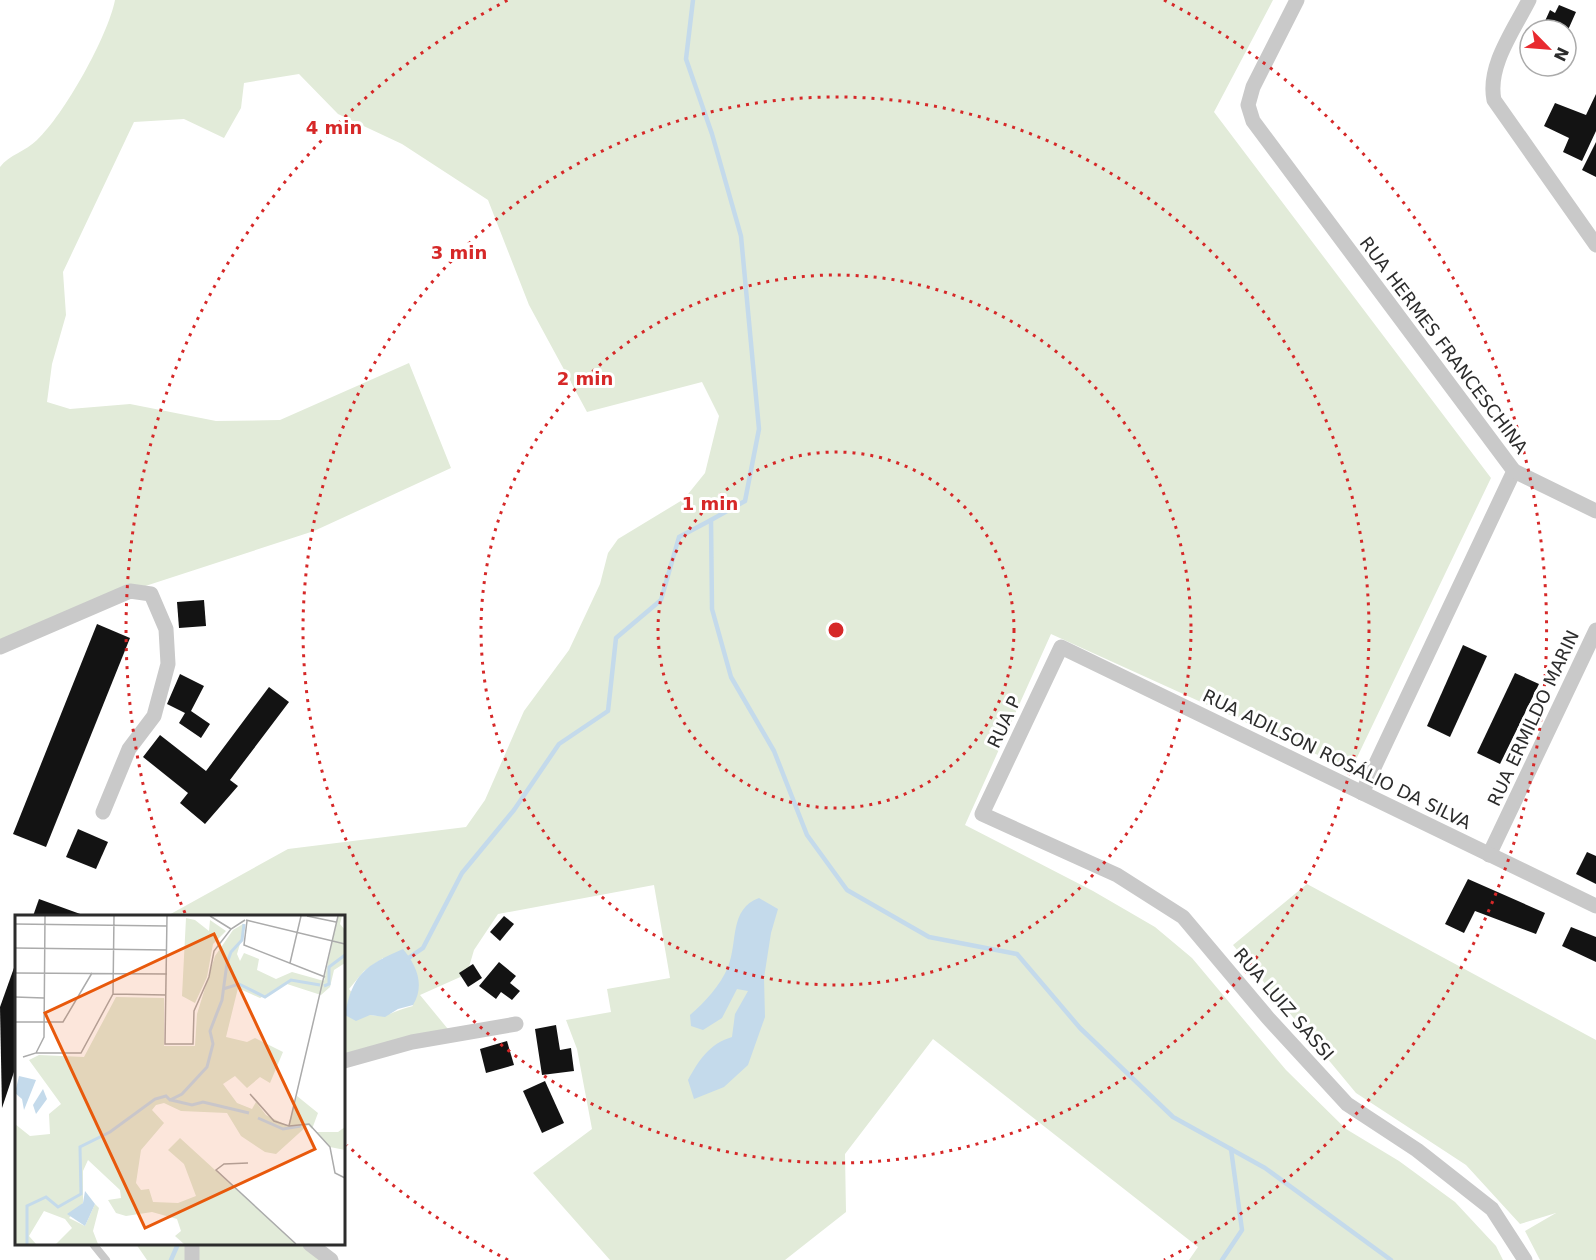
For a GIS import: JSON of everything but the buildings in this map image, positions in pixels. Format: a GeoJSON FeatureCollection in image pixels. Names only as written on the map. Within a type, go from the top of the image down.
{"type":"FeatureCollection","features":[{"type":"Feature","properties":{"kind":"street","name":"RUA HERMES FRANCESCHINA"},"geometry":{"type":"LineString","coordinates":[[1297,0],[1253,87],[1248,105],[1253,121],[1514,471],[1362,793]]}},
{"type":"Feature","properties":{"kind":"street"},"geometry":{"type":"LineString","coordinates":[[1529,0],[1494,71],[1492,87],[1494,100],[1596,245]]}},
{"type":"Feature","properties":{"kind":"street"},"geometry":{"type":"LineString","coordinates":[[1514,471],[1596,511]]}},
{"type":"Feature","properties":{"kind":"street"},"geometry":{"type":"LineString","coordinates":[[0,646],[130,591],[151,594],[166,629],[168,664],[154,716],[129,749],[103,812]]}},
{"type":"Feature","properties":{"kind":"street","name":"RUA ERMILDO MARIN"},"geometry":{"type":"LineString","coordinates":[[1489,855],[1596,630]]}},
{"type":"Feature","properties":{"kind":"street","name":"RUA ADILSON ROSÁLIO DA SILVA"},"geometry":{"type":"LineString","coordinates":[[1061,647],[1596,906]]}},
{"type":"Feature","properties":{"kind":"street","name":"RUA P"},"geometry":{"type":"LineString","coordinates":[[982,814],[1061,647]]}},
{"type":"Feature","properties":{"kind":"street","name":"RUA LUIZ SASSI"},"geometry":{"type":"LineString","coordinates":[[982,814],[1117,875],[1183,917],[1268,1018],[1347,1104],[1418,1150],[1492,1209],[1525,1260]]}},
{"type":"Feature","properties":{"kind":"street"},"geometry":{"type":"LineString","coordinates":[[345,1061],[412,1042],[516,1024]]}},
{"type":"Feature","properties":{"kind":"street"},"geometry":{"type":"LineString","coordinates":[[311,1245],[331,1260]]}},
{"type":"Feature","properties":{"kind":"lane"},"geometry":{"type":"LineString","coordinates":[[94,1245],[106,1260]]}},
{"type":"Feature","properties":{"kind":"green space"},"geometry":{"type":"Polygon","coordinates":[[[115,0],[1273,0],[1214,112],[1491,478],[1351,770],[1051,634],[965,825],[1093,891],[1155,927],[1192,958],[1286,1070],[1346,1129],[1399,1161],[1455,1202],[1496,1246],[1503,1260],[1189,1260],[1198,1247],[933,1039],[845,1154],[846,1212],[785,1260],[610,1260],[533,1173],[592,1129],[577,1049],[566,1020],[611,1012],[607,989],[670,978],[654,885],[498,914],[474,950],[467,974],[420,995],[452,1034],[345,1061],[345,915],[169,915],[288,849],[466,827],[485,800],[524,711],[569,650],[600,584],[608,553],[618,539],[684,499],[705,473],[719,416],[702,382],[587,412],[529,305],[488,200],[402,144],[338,114],[299,74],[244,83],[241,108],[224,138],[184,119],[134,122],[63,272],[66,315],[52,364],[47,402],[70,409],[130,404],[216,421],[280,420],[409,363],[451,468],[314,531],[130,591],[0,647],[0,167],[37,140],[60,113],[84,74],[104,34],[115,0]],[[383,958],[364,971],[349,989],[370,1015],[387,1015],[413,1006],[383,958]]]}},
{"type":"Feature","properties":{"kind":"green space"},"geometry":{"type":"Polygon","coordinates":[[[1307,884],[1596,1040],[1596,1260],[1540,1260],[1525,1231],[1556,1213],[1520,1224],[1466,1165],[1356,1093],[1233,945],[1307,884]]]}},
{"type":"Feature","properties":{"kind":"green space"},"geometry":{"type":"Polygon","coordinates":[[[137,1245],[311,1245],[331,1260],[147,1260],[137,1245]]]}},
{"type":"Feature","properties":{"kind":"water"},"geometry":{"type":"Polygon","coordinates":[[[759,898],[778,909],[771,933],[764,978],[765,1017],[748,1065],[724,1087],[694,1099],[688,1080],[711,1048],[732,1037],[735,1014],[748,991],[737,989],[722,1018],[703,1030],[691,1026],[690,1015],[721,981],[731,957],[739,918],[749,903],[759,898]]]}},
{"type":"Feature","properties":{"kind":"water"},"geometry":{"type":"Polygon","coordinates":[[[403,949],[418,976],[417,998],[413,1005],[398,1009],[385,1017],[370,1015],[356,1021],[345,1015],[352,990],[363,973],[379,960],[403,949]]]}},
{"type":"Feature","properties":{"kind":"waterway"},"geometry":{"type":"LineString","coordinates":[[693,0],[686,59],[712,134],[741,236],[759,429],[745,501],[711,520],[712,609],[731,677],[774,751],[807,835],[847,890],[929,937],[1017,954],[1080,1028],[1173,1117],[1265,1168],[1391,1260]]}},
{"type":"Feature","properties":{"kind":"waterway"},"geometry":{"type":"LineString","coordinates":[[407,959],[423,948],[462,873],[514,810],[559,744],[608,711],[616,638],[661,600],[679,537],[711,520]]}},
{"type":"Feature","properties":{"kind":"waterway"},"geometry":{"type":"LineString","coordinates":[[1222,1260],[1242,1230],[1231,1149]]}},
{"type":"Feature","properties":{"kind":"waterway"},"geometry":{"type":"LineString","coordinates":[[171,1260],[178,1245]]}}]}
